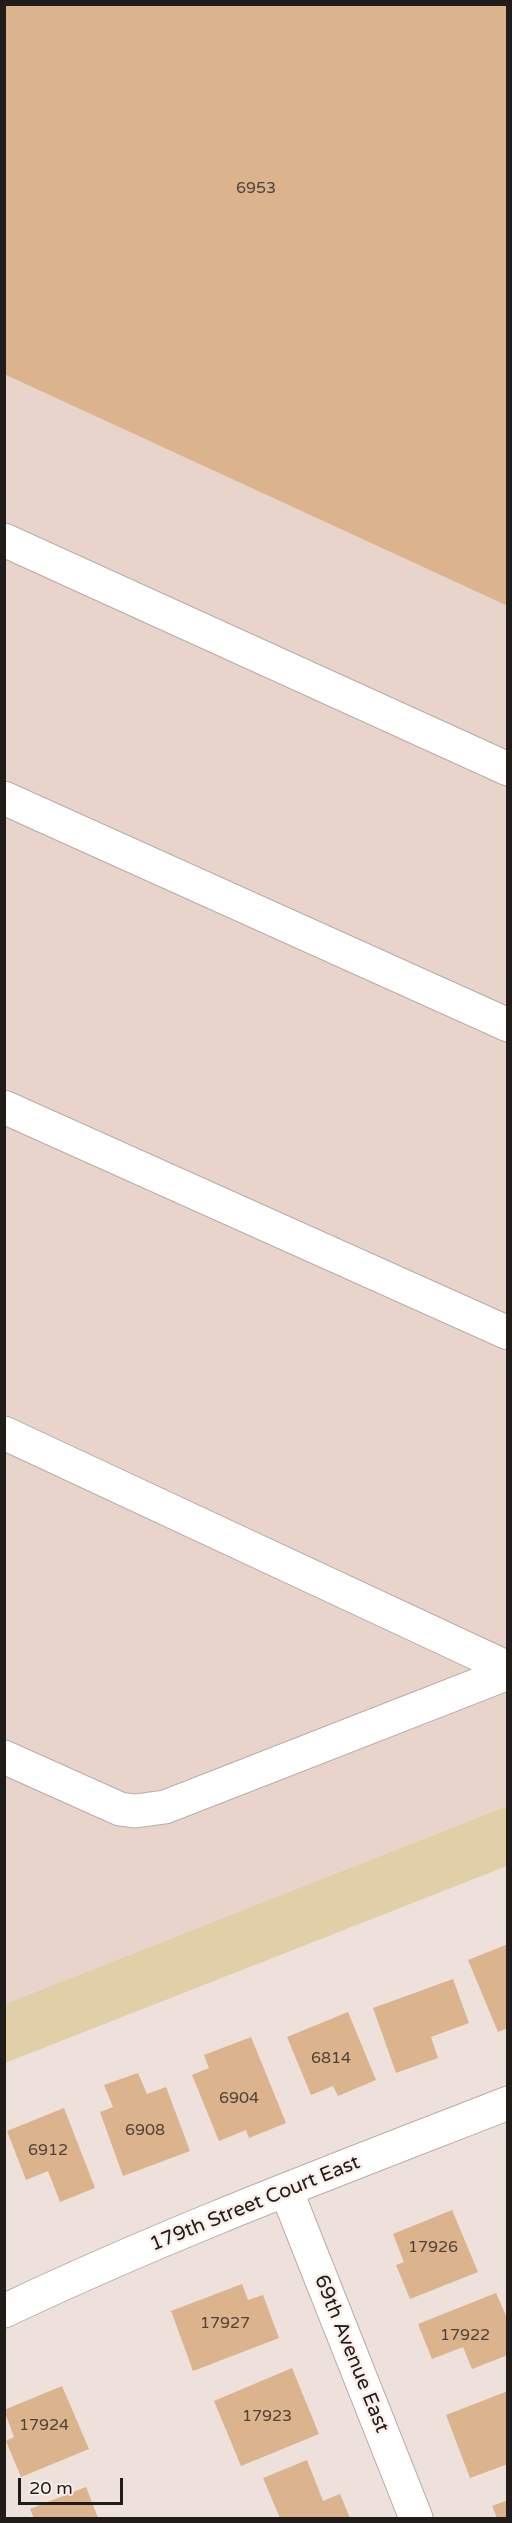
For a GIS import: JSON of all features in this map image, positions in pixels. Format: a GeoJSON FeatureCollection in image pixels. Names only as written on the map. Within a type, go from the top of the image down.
{"type":"FeatureCollection","features":[{"type":"Feature","properties":{"kind":"street"},"geometry":{"type":"LineString","coordinates":[[4,540],[507,770]]}},
{"type":"Feature","properties":{"kind":"street"},"geometry":{"type":"LineString","coordinates":[[4,798],[507,1025]]}},
{"type":"Feature","properties":{"kind":"street"},"geometry":{"type":"LineString","coordinates":[[4,1107],[507,1333]]}},
{"type":"Feature","properties":{"kind":"street"},"geometry":{"type":"LineString","coordinates":[[4,1433],[507,1668]]}},
{"type":"Feature","properties":{"kind":"street"},"geometry":{"type":"LineString","coordinates":[[4,1757],[120,1809],[150,1810],[165,1807],[507,1673]]}},
{"type":"Feature","properties":{"kind":"street","name":"179th Street Court East"},"geometry":{"type":"LineString","coordinates":[[4,2311],[70,2280],[286,2190],[507,2103]]}},
{"type":"Feature","properties":{"kind":"street","name":"69th Avenue East"},"geometry":{"type":"LineString","coordinates":[[286,2190],[416,2518]]}},
{"type":"Feature","properties":{"kind":"shaded area"},"geometry":{"type":"Polygon","coordinates":[[[5,5],[507,5],[507,1806],[5,2004],[5,5]]]}},
{"type":"Feature","properties":{"kind":"shaded area"},"geometry":{"type":"Polygon","coordinates":[[[507,1806],[507,1866],[5,2063],[5,2004],[507,1806]]]}},
{"type":"Feature","properties":{"kind":"building"},"geometry":{"type":"Polygon","coordinates":[[[4,4],[508,4],[508,606],[4,374],[4,4]]]}},
{"type":"Feature","properties":{"kind":"building"},"geometry":{"type":"Polygon","coordinates":[[[508,1944],[508,2028],[498,2032],[468,1960],[508,1944]]]}},
{"type":"Feature","properties":{"kind":"building"},"geometry":{"type":"Polygon","coordinates":[[[453,1979],[469,2023],[431,2037],[438,2058],[396,2073],[373,2008],[453,1979]]]}},
{"type":"Feature","properties":{"kind":"building"},"geometry":{"type":"Polygon","coordinates":[[[348,2012],[376,2080],[338,2096],[333,2086],[311,2095],[287,2037],[348,2012]]]}},
{"type":"Feature","properties":{"kind":"building"},"geometry":{"type":"Polygon","coordinates":[[[251,2037],[286,2123],[249,2138],[246,2130],[219,2141],[192,2075],[209,2068],[204,2055],[251,2037]]]}},
{"type":"Feature","properties":{"kind":"building"},"geometry":{"type":"Polygon","coordinates":[[[138,2073],[147,2094],[166,2087],[190,2151],[123,2176],[100,2112],[113,2107],[104,2085],[138,2073]]]}},
{"type":"Feature","properties":{"kind":"building"},"geometry":{"type":"Polygon","coordinates":[[[64,2108],[95,2188],[60,2202],[48,2171],[26,2180],[7,2131],[64,2108]]]}},
{"type":"Feature","properties":{"kind":"building"},"geometry":{"type":"Polygon","coordinates":[[[452,2210],[478,2272],[410,2299],[396,2265],[404,2262],[393,2234],[452,2210]]]}},
{"type":"Feature","properties":{"kind":"building"},"geometry":{"type":"Polygon","coordinates":[[[242,2284],[248,2300],[263,2295],[279,2338],[193,2371],[171,2311],[242,2284]]]}},
{"type":"Feature","properties":{"kind":"building"},"geometry":{"type":"Polygon","coordinates":[[[496,2293],[508,2320],[508,2355],[472,2369],[463,2347],[432,2359],[418,2324],[496,2293]]]}},
{"type":"Feature","properties":{"kind":"building"},"geometry":{"type":"Polygon","coordinates":[[[292,2368],[319,2434],[241,2466],[214,2401],[292,2368]]]}},
{"type":"Feature","properties":{"kind":"building"},"geometry":{"type":"Polygon","coordinates":[[[62,2386],[89,2449],[21,2477],[6,2441],[14,2437],[4,2410],[62,2386]]]}},
{"type":"Feature","properties":{"kind":"building"},"geometry":{"type":"Polygon","coordinates":[[[508,2391],[508,2464],[470,2478],[446,2415],[508,2391]]]}},
{"type":"Feature","properties":{"kind":"building"},"geometry":{"type":"Polygon","coordinates":[[[307,2460],[323,2501],[340,2494],[350,2518],[280,2518],[263,2478],[307,2460]]]}},
{"type":"Feature","properties":{"kind":"building"},"geometry":{"type":"Polygon","coordinates":[[[86,2487],[98,2518],[34,2518],[30,2509],[86,2487]]]}},
{"type":"Feature","properties":{"kind":"building"},"geometry":{"type":"Polygon","coordinates":[[[508,2500],[508,2518],[497,2518],[492,2506],[508,2500]]]}}]}
